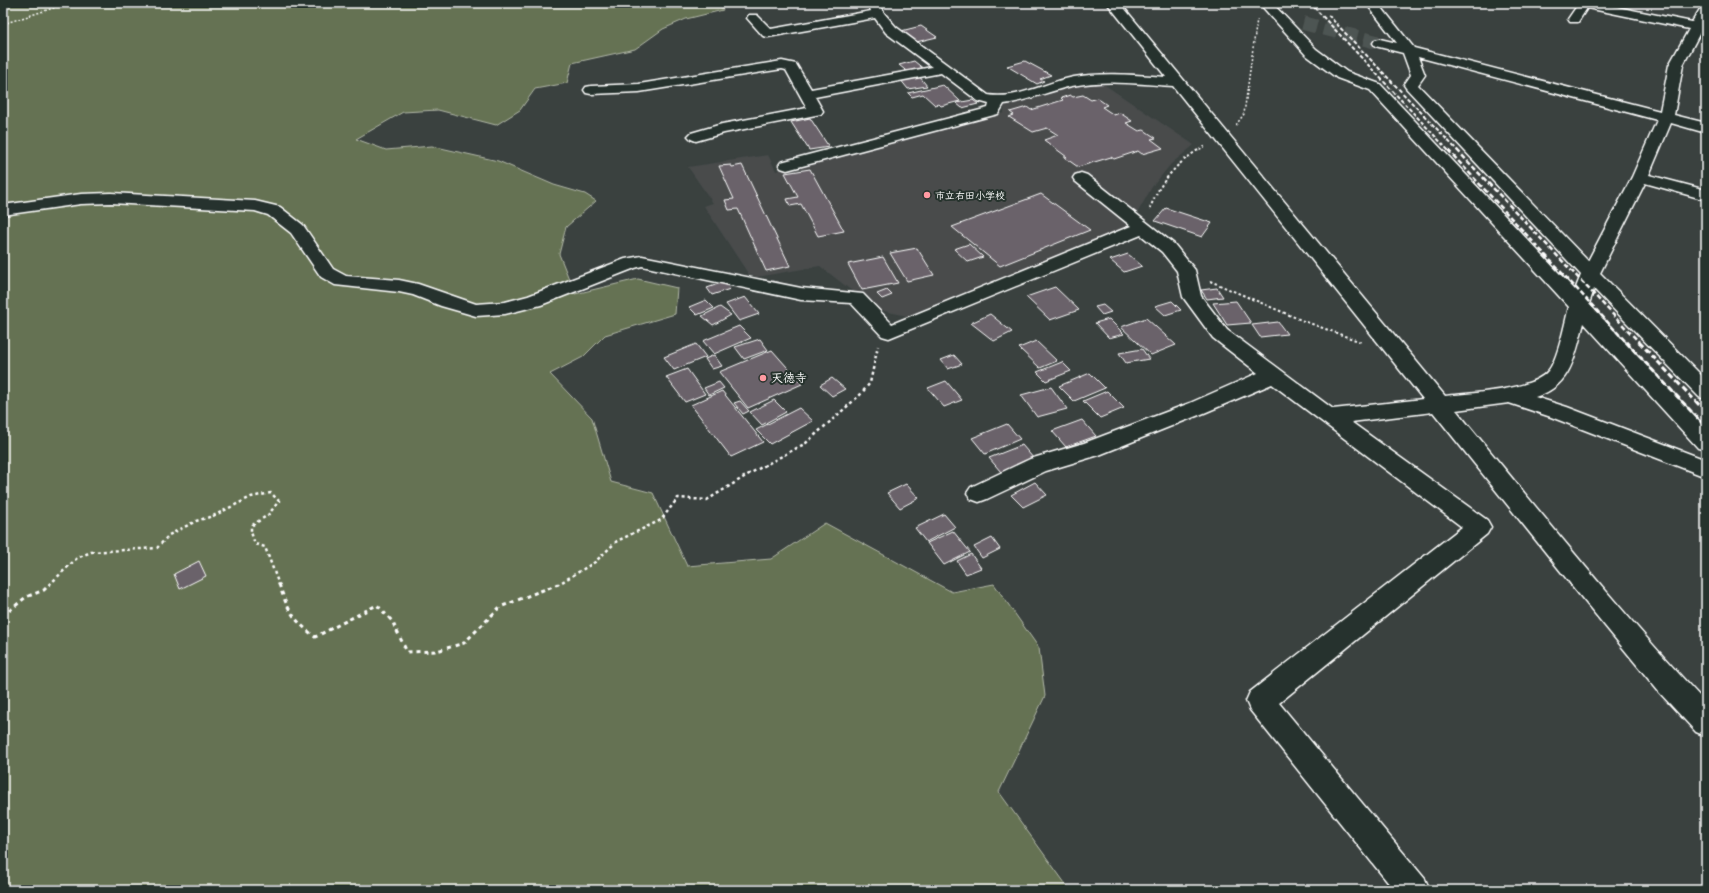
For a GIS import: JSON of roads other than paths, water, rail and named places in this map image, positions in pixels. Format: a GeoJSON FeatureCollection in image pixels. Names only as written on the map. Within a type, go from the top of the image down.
{"type":"FeatureCollection","features":[{"type":"Feature","properties":{"kind":"street"},"geometry":{"type":"LineString","coordinates":[[1113,3],[1587,586],[1669,683],[1706,723]]}},
{"type":"Feature","properties":{"kind":"street"},"geometry":{"type":"LineString","coordinates":[[1265,3],[1311,52],[1342,75],[1375,87],[1580,305],[1706,442]]}},
{"type":"Feature","properties":{"kind":"street"},"geometry":{"type":"LineString","coordinates":[[1372,3],[1409,50],[1418,75],[1411,86],[1590,274],[1706,392]]}},
{"type":"Feature","properties":{"kind":"street"},"geometry":{"type":"LineString","coordinates":[[1574,19],[1584,4],[1696,27]]}},
{"type":"Feature","properties":{"kind":"street"},"geometry":{"type":"LineString","coordinates":[[753,18],[768,32],[876,8],[891,30],[982,98],[996,101],[1026,95],[1073,81],[1100,79],[1177,82]]}},
{"type":"Feature","properties":{"kind":"street"},"geometry":{"type":"LineString","coordinates":[[1329,417],[1510,396],[1533,390],[1555,377],[1564,363],[1590,274],[1640,177],[1666,117],[1676,65],[1704,11],[1689,10]]}},
{"type":"Feature","properties":{"kind":"street"},"geometry":{"type":"LineString","coordinates":[[1282,22],[1303,24]]}},
{"type":"Feature","properties":{"kind":"street"},"geometry":{"type":"LineString","coordinates":[[1380,43],[1706,128]]}},
{"type":"Feature","properties":{"kind":"street"},"geometry":{"type":"LineString","coordinates":[[591,90],[639,88],[724,73],[782,65],[791,67],[816,111],[722,129],[696,136]]}},
{"type":"Feature","properties":{"kind":"street"},"geometry":{"type":"LineString","coordinates":[[806,94],[944,69]]}},
{"type":"Feature","properties":{"kind":"street"},"geometry":{"type":"LineString","coordinates":[[787,165],[993,111],[997,105],[996,101]]}},
{"type":"Feature","properties":{"kind":"street"},"geometry":{"type":"LineString","coordinates":[[1640,177],[1706,195]]}},
{"type":"Feature","properties":{"kind":"street"},"geometry":{"type":"LineString","coordinates":[[1081,178],[1168,248],[1186,270],[1192,297],[1220,334],[1329,417],[1479,527],[1260,701],[1414,890]]}},
{"type":"Feature","properties":{"kind":"street"},"geometry":{"type":"LineString","coordinates":[[3,210],[81,199],[111,198],[255,206],[274,211],[297,230],[327,273],[342,281],[399,286],[418,290],[448,302],[476,310],[505,308],[534,301],[631,263],[642,261],[801,294],[856,298],[889,332],[1142,228]]}},
{"type":"Feature","properties":{"kind":"street"},"geometry":{"type":"LineString","coordinates":[[979,493],[1038,465],[1091,449],[1197,408],[1273,375]]}},
{"type":"Feature","properties":{"kind":"street"},"geometry":{"type":"LineString","coordinates":[[1510,396],[1559,412],[1706,469]]}},
{"type":"Feature","properties":{"kind":"tunnel"},"geometry":{"type":"LineString","coordinates":[[1303,23],[1380,43]]}},
{"type":"Feature","properties":{"kind":"railway"},"geometry":{"type":"LineString","coordinates":[[1310,3],[1449,151]]}},
{"type":"Feature","properties":{"kind":"railway"},"geometry":{"type":"LineString","coordinates":[[1328,15],[1458,151]]}},
{"type":"Feature","properties":{"kind":"railway"},"geometry":{"type":"LineString","coordinates":[[1448,150],[1627,343]]}},
{"type":"Feature","properties":{"kind":"railway"},"geometry":{"type":"LineString","coordinates":[[1457,150],[1640,343]]}},
{"type":"Feature","properties":{"kind":"railway"},"geometry":{"type":"LineString","coordinates":[[1626,342],[1706,427]]}},
{"type":"Feature","properties":{"kind":"railway"},"geometry":{"type":"LineString","coordinates":[[1639,342],[1706,412]]}},
{"type":"Feature","properties":{"kind":"place","name":"市立右田小学校"},"geometry":{"type":"Point","coordinates":[927,195]}},
{"type":"Feature","properties":{"kind":"place","name":"天徳寺"},"geometry":{"type":"Point","coordinates":[763,378]}}]}
